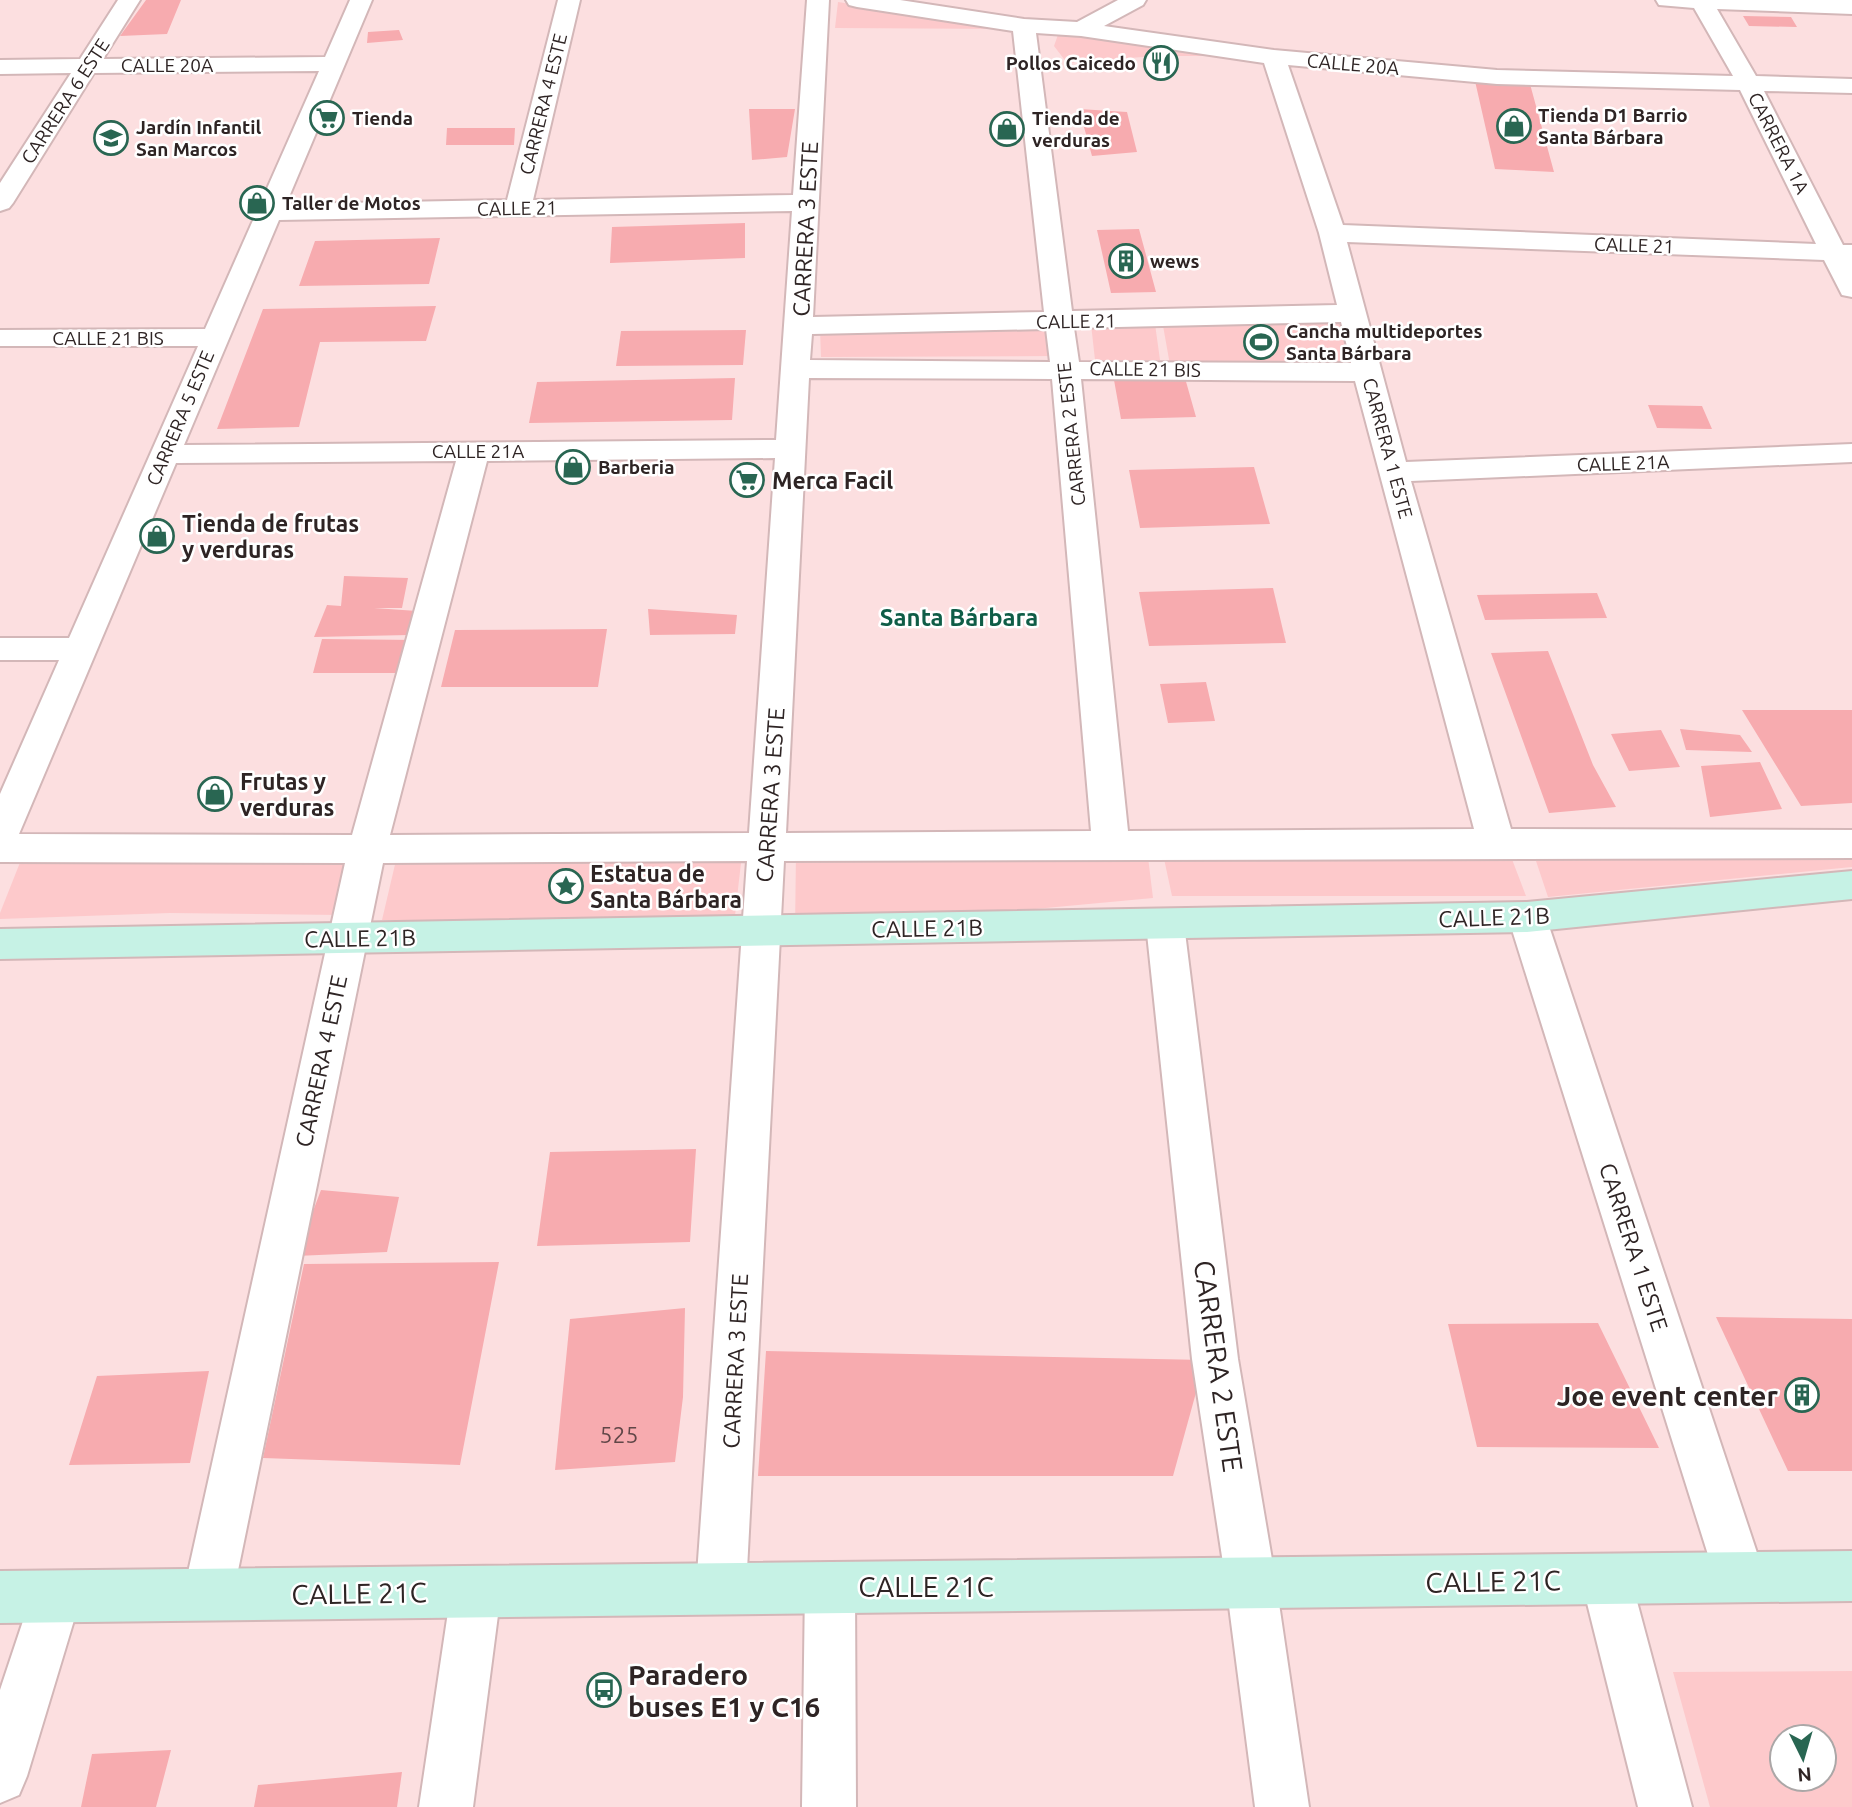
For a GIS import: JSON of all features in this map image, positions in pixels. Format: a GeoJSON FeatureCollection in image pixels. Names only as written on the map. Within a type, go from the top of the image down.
{"type":"FeatureCollection","features":[{"type":"Feature","properties":{"kind":"street","name":"CARRERA 6 ESTE"},"geometry":{"type":"LineString","coordinates":[[0,202],[129,0]]}},
{"type":"Feature","properties":{"kind":"street","name":"CARRERA 5 ESTE"},"geometry":{"type":"LineString","coordinates":[[0,836],[361,0]]}},
{"type":"Feature","properties":{"kind":"street","name":"CARRERA 4 ESTE"},"geometry":{"type":"LineString","coordinates":[[518,208],[569,0]]}},
{"type":"Feature","properties":{"kind":"street","name":"CARRERA 3 ESTE"},"geometry":{"type":"LineString","coordinates":[[721,1589],[818,0]]}},
{"type":"Feature","properties":{"kind":"street","name":"CALLE 20A"},"geometry":{"type":"LineString","coordinates":[[857,0],[1024,26],[1081,29],[1274,57],[1497,77],[1852,86]]}},
{"type":"Feature","properties":{"kind":"street"},"geometry":{"type":"LineString","coordinates":[[1081,29],[1135,0]]}},
{"type":"Feature","properties":{"kind":"street"},"geometry":{"type":"LineString","coordinates":[[1667,0],[1852,7]]}},
{"type":"Feature","properties":{"kind":"street","name":"CARRERA 1A"},"geometry":{"type":"LineString","coordinates":[[1701,1],[1844,253],[1852,289]]}},
{"type":"Feature","properties":{"kind":"street","name":"CARRERA 2 ESTE"},"geometry":{"type":"LineString","coordinates":[[1024,26],[1060,321],[1111,843]]}},
{"type":"Feature","properties":{"kind":"street","name":"CARRERA 1 ESTE"},"geometry":{"type":"LineString","coordinates":[[1274,57],[1332,233],[1393,472],[1496,841]]}},
{"type":"Feature","properties":{"kind":"street","name":"CALLE 20A"},"geometry":{"type":"LineString","coordinates":[[0,67],[333,64]]}},
{"type":"Feature","properties":{"kind":"street","name":"CALLE 21"},"geometry":{"type":"LineString","coordinates":[[269,212],[806,203]]}},
{"type":"Feature","properties":{"kind":"street","name":"CALLE 21"},"geometry":{"type":"LineString","coordinates":[[1332,233],[1844,253]]}},
{"type":"Feature","properties":{"kind":"street","name":"CALLE 21"},"geometry":{"type":"LineString","coordinates":[[799,326],[1353,313]]}},
{"type":"Feature","properties":{"kind":"street","name":"CALLE 21 BIS"},"geometry":{"type":"LineString","coordinates":[[0,338],[215,337]]}},
{"type":"Feature","properties":{"kind":"street","name":"CALLE 21 BIS"},"geometry":{"type":"LineString","coordinates":[[796,369],[1065,368],[1368,372]]}},
{"type":"Feature","properties":{"kind":"street","name":"CALLE 21A"},"geometry":{"type":"LineString","coordinates":[[165,454],[791,449]]}},
{"type":"Feature","properties":{"kind":"street","name":"CARRERA 4 ESTE"},"geometry":{"type":"LineString","coordinates":[[208,1595],[367,850],[474,451]]}},
{"type":"Feature","properties":{"kind":"street","name":"CALLE 21A"},"geometry":{"type":"LineString","coordinates":[[1393,472],[1852,453]]}},
{"type":"Feature","properties":{"kind":"street"},"geometry":{"type":"LineString","coordinates":[[0,649],[80,649]]}},
{"type":"Feature","properties":{"kind":"street"},"geometry":{"type":"LineString","coordinates":[[0,848],[367,850],[1496,841],[1852,844]]}},
{"type":"Feature","properties":{"kind":"street","name":"CALLE 21B"},"geometry":{"type":"LineString","coordinates":[[0,944],[1527,918],[1852,885]]}},
{"type":"Feature","properties":{"kind":"street","name":"CARRERA 1 ESTE"},"geometry":{"type":"LineString","coordinates":[[1527,918],[1740,1577]]}},
{"type":"Feature","properties":{"kind":"street","name":"CARRERA 2 ESTE"},"geometry":{"type":"LineString","coordinates":[[1164,924],[1215,1359],[1251,1583],[1282,1807]]}},
{"type":"Feature","properties":{"kind":"street","name":"CALLE 21C"},"geometry":{"type":"LineString","coordinates":[[0,1597],[1852,1576]]}},
{"type":"Feature","properties":{"kind":"street"},"geometry":{"type":"LineString","coordinates":[[1606,1580],[1665,1807]]}},
{"type":"Feature","properties":{"kind":"street"},"geometry":{"type":"LineString","coordinates":[[829,1807],[830,1587]]}},
{"type":"Feature","properties":{"kind":"street"},"geometry":{"type":"LineString","coordinates":[[446,1807],[476,1592]]}},
{"type":"Feature","properties":{"kind":"street"},"geometry":{"type":"LineString","coordinates":[[0,1776],[55,1597]]}},
{"type":"Feature","properties":{"kind":"shaded area"},"geometry":{"type":"Polygon","coordinates":[[[838,2],[1012,29],[835,28],[838,2]]]}},
{"type":"Feature","properties":{"kind":"shaded area"},"geometry":{"type":"Polygon","coordinates":[[[1059,32],[1231,56],[1155,56],[1067,63],[1054,46],[1059,32]]]}},
{"type":"Feature","properties":{"kind":"shaded area","name":"Cancha multideportes Santa Bárbara"},"geometry":{"type":"Polygon","coordinates":[[[1349,318],[1363,363],[1170,365],[1162,320],[1349,318]]]}},
{"type":"Feature","properties":{"kind":"shaded area"},"geometry":{"type":"Polygon","coordinates":[[[1091,324],[1155,324],[1160,360],[1095,360],[1091,324]]]}},
{"type":"Feature","properties":{"kind":"shaded area"},"geometry":{"type":"Polygon","coordinates":[[[1054,326],[1055,356],[821,357],[820,329],[1054,326]]]}},
{"type":"Feature","properties":{"kind":"shaded area"},"geometry":{"type":"Polygon","coordinates":[[[1147,849],[1153,898],[795,931],[796,852],[1147,849]]]}},
{"type":"Feature","properties":{"kind":"shaded area"},"geometry":{"type":"Polygon","coordinates":[[[1852,850],[1852,867],[1548,897],[1534,855],[1852,850]]]}},
{"type":"Feature","properties":{"kind":"shaded area"},"geometry":{"type":"Polygon","coordinates":[[[742,854],[733,933],[382,920],[397,856],[742,854]]]}},
{"type":"Feature","properties":{"kind":"shaded area"},"geometry":{"type":"Polygon","coordinates":[[[1163,854],[1510,854],[1526,896],[1172,896],[1163,854]]]}},
{"type":"Feature","properties":{"kind":"shaded area"},"geometry":{"type":"Polygon","coordinates":[[[352,859],[340,915],[170,913],[0,919],[21,860],[352,859]]]}},
{"type":"Feature","properties":{"kind":"shaded area"},"geometry":{"type":"Polygon","coordinates":[[[1852,1671],[1852,1807],[1710,1807],[1673,1672],[1852,1671]]]}},
{"type":"Feature","properties":{"kind":"building"},"geometry":{"type":"Polygon","coordinates":[[[146,0],[181,0],[167,34],[120,36],[146,0]]]}},
{"type":"Feature","properties":{"kind":"building"},"geometry":{"type":"Polygon","coordinates":[[[1743,16],[1791,17],[1797,27],[1749,26],[1743,16]]]}},
{"type":"Feature","properties":{"kind":"building"},"geometry":{"type":"Polygon","coordinates":[[[399,30],[403,40],[367,43],[368,32],[399,30]]]}},
{"type":"Feature","properties":{"kind":"building","name":"Tienda D1 Barrio Santa Bárbara"},"geometry":{"type":"Polygon","coordinates":[[[1475,81],[1530,84],[1554,172],[1495,169],[1475,81]]]}},
{"type":"Feature","properties":{"kind":"building"},"geometry":{"type":"Polygon","coordinates":[[[749,109],[795,109],[787,157],[752,160],[749,109]]]}},
{"type":"Feature","properties":{"kind":"building"},"geometry":{"type":"Polygon","coordinates":[[[1079,109],[1127,112],[1137,152],[1092,156],[1079,109]]]}},
{"type":"Feature","properties":{"kind":"building"},"geometry":{"type":"Polygon","coordinates":[[[447,128],[515,128],[514,145],[446,145],[447,128]]]}},
{"type":"Feature","properties":{"kind":"building"},"geometry":{"type":"Polygon","coordinates":[[[745,223],[745,258],[610,263],[612,227],[745,223]]]}},
{"type":"Feature","properties":{"kind":"building","name":"wews"},"geometry":{"type":"Polygon","coordinates":[[[1139,229],[1156,292],[1111,293],[1097,230],[1139,229]]]}},
{"type":"Feature","properties":{"kind":"building"},"geometry":{"type":"Polygon","coordinates":[[[440,238],[429,284],[299,286],[315,241],[440,238]]]}},
{"type":"Feature","properties":{"kind":"building"},"geometry":{"type":"Polygon","coordinates":[[[436,306],[426,341],[320,342],[299,427],[217,429],[263,309],[436,306]]]}},
{"type":"Feature","properties":{"kind":"building"},"geometry":{"type":"Polygon","coordinates":[[[746,330],[743,365],[616,366],[621,331],[746,330]]]}},
{"type":"Feature","properties":{"kind":"building"},"geometry":{"type":"Polygon","coordinates":[[[735,378],[732,420],[529,423],[537,382],[735,378]]]}},
{"type":"Feature","properties":{"kind":"building"},"geometry":{"type":"Polygon","coordinates":[[[1185,378],[1196,417],[1121,419],[1114,380],[1185,378]]]}},
{"type":"Feature","properties":{"kind":"building"},"geometry":{"type":"Polygon","coordinates":[[[1648,405],[1702,406],[1712,429],[1657,428],[1648,405]]]}},
{"type":"Feature","properties":{"kind":"building"},"geometry":{"type":"Polygon","coordinates":[[[1254,467],[1270,524],[1140,528],[1129,470],[1254,467]]]}},
{"type":"Feature","properties":{"kind":"building"},"geometry":{"type":"Polygon","coordinates":[[[344,576],[408,578],[402,608],[374,608],[417,611],[409,635],[314,637],[327,605],[341,606],[344,576]]]}},
{"type":"Feature","properties":{"kind":"building"},"geometry":{"type":"Polygon","coordinates":[[[1273,588],[1286,643],[1149,646],[1139,592],[1273,588]]]}},
{"type":"Feature","properties":{"kind":"building"},"geometry":{"type":"Polygon","coordinates":[[[1597,593],[1607,618],[1485,620],[1477,595],[1597,593]]]}},
{"type":"Feature","properties":{"kind":"building"},"geometry":{"type":"Polygon","coordinates":[[[648,609],[737,615],[735,634],[650,635],[648,609]]]}},
{"type":"Feature","properties":{"kind":"building"},"geometry":{"type":"Polygon","coordinates":[[[607,629],[598,687],[441,687],[455,630],[607,629]]]}},
{"type":"Feature","properties":{"kind":"building"},"geometry":{"type":"Polygon","coordinates":[[[322,639],[416,640],[408,673],[313,673],[322,639]]]}},
{"type":"Feature","properties":{"kind":"building"},"geometry":{"type":"Polygon","coordinates":[[[1548,651],[1593,765],[1616,807],[1549,813],[1491,653],[1548,651]]]}},
{"type":"Feature","properties":{"kind":"building"},"geometry":{"type":"Polygon","coordinates":[[[1206,682],[1215,721],[1168,723],[1160,684],[1206,682]]]}},
{"type":"Feature","properties":{"kind":"building"},"geometry":{"type":"Polygon","coordinates":[[[1742,710],[1852,710],[1852,803],[1801,806],[1742,710]]]}},
{"type":"Feature","properties":{"kind":"building"},"geometry":{"type":"Polygon","coordinates":[[[1680,729],[1740,735],[1752,752],[1686,750],[1680,729]]]}},
{"type":"Feature","properties":{"kind":"building"},"geometry":{"type":"Polygon","coordinates":[[[1661,730],[1680,767],[1629,771],[1611,734],[1661,730]]]}},
{"type":"Feature","properties":{"kind":"building"},"geometry":{"type":"Polygon","coordinates":[[[1760,762],[1782,809],[1710,817],[1701,766],[1760,762]]]}},
{"type":"Feature","properties":{"kind":"building"},"geometry":{"type":"Polygon","coordinates":[[[696,1149],[690,1242],[537,1246],[550,1152],[696,1149]]]}},
{"type":"Feature","properties":{"kind":"building"},"geometry":{"type":"Polygon","coordinates":[[[321,1190],[399,1197],[387,1252],[296,1256],[321,1190]]]}},
{"type":"Feature","properties":{"kind":"building"},"geometry":{"type":"Polygon","coordinates":[[[499,1262],[460,1465],[263,1458],[304,1264],[499,1262]]]}},
{"type":"Feature","properties":{"kind":"building"},"geometry":{"type":"Polygon","coordinates":[[[685,1308],[683,1397],[675,1462],[555,1470],[570,1319],[685,1308]]]}},
{"type":"Feature","properties":{"kind":"building","name":"Joe event center"},"geometry":{"type":"Polygon","coordinates":[[[1716,1317],[1852,1319],[1852,1471],[1788,1471],[1716,1317]]]}},
{"type":"Feature","properties":{"kind":"building"},"geometry":{"type":"Polygon","coordinates":[[[1598,1323],[1659,1448],[1477,1447],[1448,1324],[1598,1323]]]}},
{"type":"Feature","properties":{"kind":"building"},"geometry":{"type":"Polygon","coordinates":[[[766,1351],[1205,1360],[1173,1476],[758,1476],[766,1351]]]}},
{"type":"Feature","properties":{"kind":"building"},"geometry":{"type":"Polygon","coordinates":[[[209,1371],[190,1463],[69,1465],[97,1376],[209,1371]]]}},
{"type":"Feature","properties":{"kind":"building"},"geometry":{"type":"Polygon","coordinates":[[[171,1750],[156,1807],[81,1807],[92,1754],[171,1750]]]}},
{"type":"Feature","properties":{"kind":"building"},"geometry":{"type":"Polygon","coordinates":[[[402,1772],[397,1807],[254,1807],[258,1785],[402,1772]]]}},
{"type":"Feature","properties":{"kind":"place","name":"Pollos Caicedo"},"geometry":{"type":"Point","coordinates":[1161,63]}},
{"type":"Feature","properties":{"kind":"place","name":"Tienda"},"geometry":{"type":"Point","coordinates":[327,118]}},
{"type":"Feature","properties":{"kind":"place","name":"Tienda D1 Barrio Santa Bárbara"},"geometry":{"type":"Point","coordinates":[1514,126]}},
{"type":"Feature","properties":{"kind":"place","name":"Tienda de verduras"},"geometry":{"type":"Point","coordinates":[1007,129]}},
{"type":"Feature","properties":{"kind":"place","name":"Jardín Infantil San Marcos"},"geometry":{"type":"Point","coordinates":[111,138]}},
{"type":"Feature","properties":{"kind":"place","name":"Taller de Motos"},"geometry":{"type":"Point","coordinates":[257,203]}},
{"type":"Feature","properties":{"kind":"place","name":"wews"},"geometry":{"type":"Point","coordinates":[1126,261]}},
{"type":"Feature","properties":{"kind":"place","name":"Cancha multideportes Santa Bárbara"},"geometry":{"type":"Point","coordinates":[1261,342]}},
{"type":"Feature","properties":{"kind":"place","name":"Barberia"},"geometry":{"type":"Point","coordinates":[573,467]}},
{"type":"Feature","properties":{"kind":"place","name":"Merca Facil"},"geometry":{"type":"Point","coordinates":[747,480]}},
{"type":"Feature","properties":{"kind":"place","name":"Tienda de frutas y verduras"},"geometry":{"type":"Point","coordinates":[157,536]}},
{"type":"Feature","properties":{"kind":"place","name":"Frutas y verduras"},"geometry":{"type":"Point","coordinates":[215,794]}},
{"type":"Feature","properties":{"kind":"place","name":"Estatua de Santa Bárbara"},"geometry":{"type":"Point","coordinates":[566,886]}},
{"type":"Feature","properties":{"kind":"place","name":"Joe event center"},"geometry":{"type":"Point","coordinates":[1802,1395]}},
{"type":"Feature","properties":{"kind":"place","name":"Paradero buses E1 y C16"},"geometry":{"type":"Point","coordinates":[604,1690]}},
{"type":"Feature","properties":{"kind":"district","name":"Santa Bárbara"},"geometry":{"type":"Point","coordinates":[959,617]}}]}
